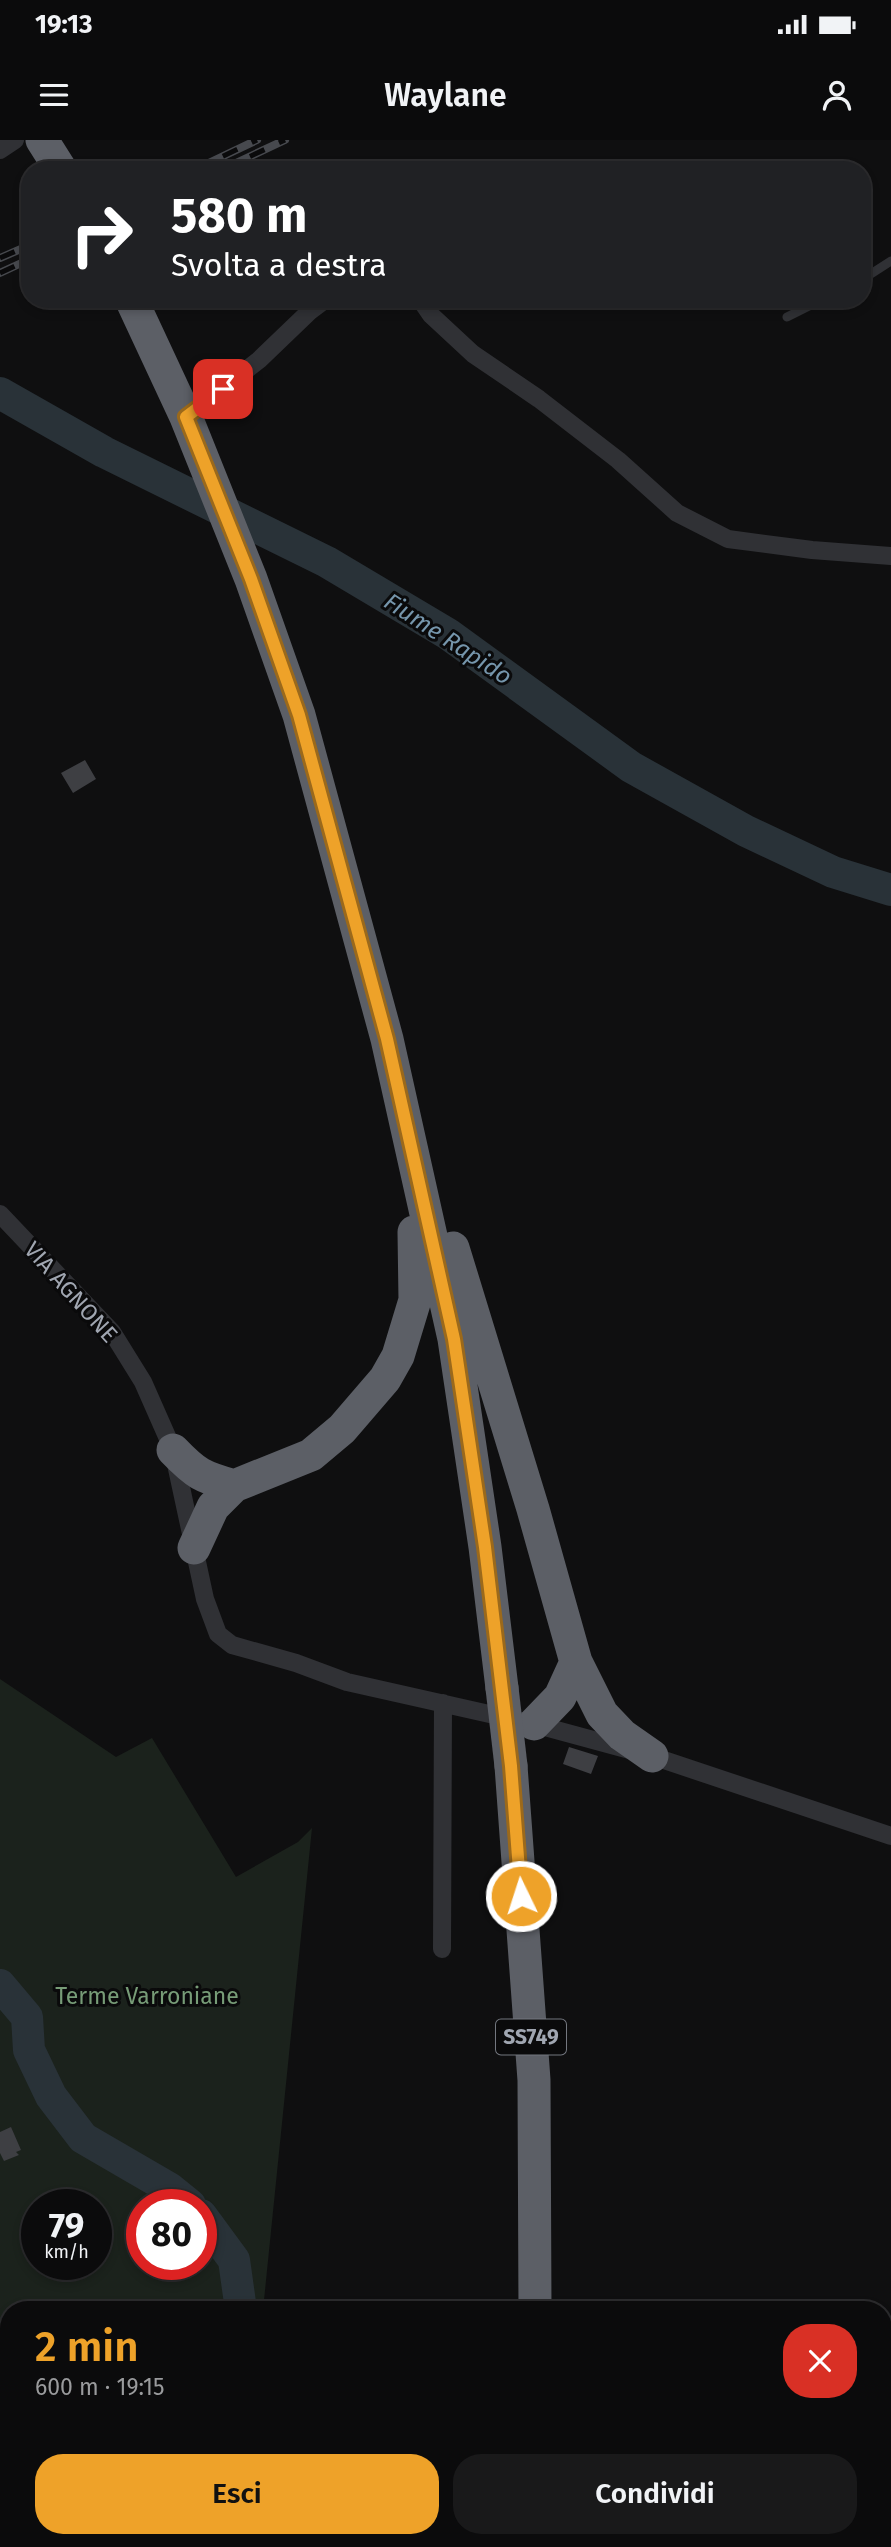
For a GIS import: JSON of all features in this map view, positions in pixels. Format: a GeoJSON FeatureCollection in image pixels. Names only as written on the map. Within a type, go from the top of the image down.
{"type":"FeatureCollection","features":[{"type":"Feature","properties":{"kind":"highway"},"geometry":{"type":"LineString","coordinates":[[43,140],[56,161]]}},
{"type":"Feature","properties":{"kind":"highway","name":"SS749"},"geometry":{"type":"LineString","coordinates":[[135,308],[186,417],[251,579],[299,715],[387,1039],[454,1339],[485,1547],[511,1766],[534,2080],[535,2301]]}},
{"type":"Feature","properties":{"kind":"highway"},"geometry":{"type":"LineString","coordinates":[[194,1548],[213,1507],[234,1486],[311,1455],[342,1429],[364,1405],[385,1379],[398,1356],[415,1300],[416,1245],[387,1039]]}},
{"type":"Feature","properties":{"kind":"highway"},"geometry":{"type":"LineString","coordinates":[[387,1039],[478,1325],[576,1662],[602,1714],[622,1735],[652,1756]]}},
{"type":"Feature","properties":{"kind":"highway"},"geometry":{"type":"LineString","coordinates":[[173,1450],[205,1478],[234,1486]]}},
{"type":"Feature","properties":{"kind":"highway"},"geometry":{"type":"LineString","coordinates":[[534,1724],[560,1697],[576,1662]]}},
{"type":"Feature","properties":{"kind":"street"},"geometry":{"type":"LineString","coordinates":[[0,150],[15,140]]}},
{"type":"Feature","properties":{"kind":"street"},"geometry":{"type":"LineString","coordinates":[[186,417],[259,360],[314,308]]}},
{"type":"Feature","properties":{"kind":"street"},"geometry":{"type":"LineString","coordinates":[[426,308],[472,354],[539,399],[618,460],[677,513],[728,539],[811,550],[891,556]]}},
{"type":"Feature","properties":{"kind":"street","name":"VIA AGNONE"},"geometry":{"type":"LineString","coordinates":[[0,1214],[111,1332],[143,1382],[173,1450],[205,1599],[218,1634],[232,1645],[296,1663],[347,1682],[534,1724],[652,1756],[891,1836]]}},
{"type":"Feature","properties":{"kind":"street"},"geometry":{"type":"LineString","coordinates":[[442,1949],[443,1703]]}},
{"type":"Feature","properties":{"kind":"lane"},"geometry":{"type":"LineString","coordinates":[[871,274],[891,261]]}},
{"type":"Feature","properties":{"kind":"lane"},"geometry":{"type":"LineString","coordinates":[[787,317],[805,308]]}},
{"type":"Feature","properties":{"kind":"green space","name":"Terme Varroniane"},"geometry":{"type":"Polygon","coordinates":[[[0,1679],[116,1757],[152,1738],[236,1877],[298,1842],[312,1828],[264,2301],[0,2301],[0,1679]]]}},
{"type":"Feature","properties":{"kind":"building"},"geometry":{"type":"Polygon","coordinates":[[[85,760],[96,779],[73,793],[61,773],[85,760]]]}},
{"type":"Feature","properties":{"kind":"building"},"geometry":{"type":"Polygon","coordinates":[[[569,1747],[598,1756],[591,1774],[563,1764],[569,1747]]]}},
{"type":"Feature","properties":{"kind":"building"},"geometry":{"type":"Polygon","coordinates":[[[11,2127],[21,2150],[16,2152],[19,2155],[4,2161],[0,2153],[0,2132],[11,2127]]]}},
{"type":"Feature","properties":{"kind":"waterway","name":"Fiume Rapido"},"geometry":{"type":"LineString","coordinates":[[0,393],[104,452],[327,562],[448,634],[631,767],[746,831],[833,872],[891,890]]}},
{"type":"Feature","properties":{"kind":"waterway"},"geometry":{"type":"LineString","coordinates":[[0,1985],[27,2017],[29,2050],[51,2096],[83,2138],[170,2189]]}},
{"type":"Feature","properties":{"kind":"waterway"},"geometry":{"type":"LineString","coordinates":[[217,2237],[234,2260],[240,2301]]}},
{"type":"Feature","properties":{"kind":"railway"},"geometry":{"type":"LineString","coordinates":[[213,161],[257,140]]}},
{"type":"Feature","properties":{"kind":"railway"},"geometry":{"type":"LineString","coordinates":[[240,161],[285,140]]}},
{"type":"Feature","properties":{"kind":"railway"},"geometry":{"type":"LineString","coordinates":[[0,258],[21,249]]}},
{"type":"Feature","properties":{"kind":"railway"},"geometry":{"type":"LineString","coordinates":[[0,273],[21,263]]}},
{"type":"Feature","properties":{"kind":"route"},"geometry":{"type":"LineString","coordinates":[[223,389],[186,417],[251,579],[299,715],[387,1039],[454,1339],[485,1547],[511,1766],[521,1896]]}}]}
